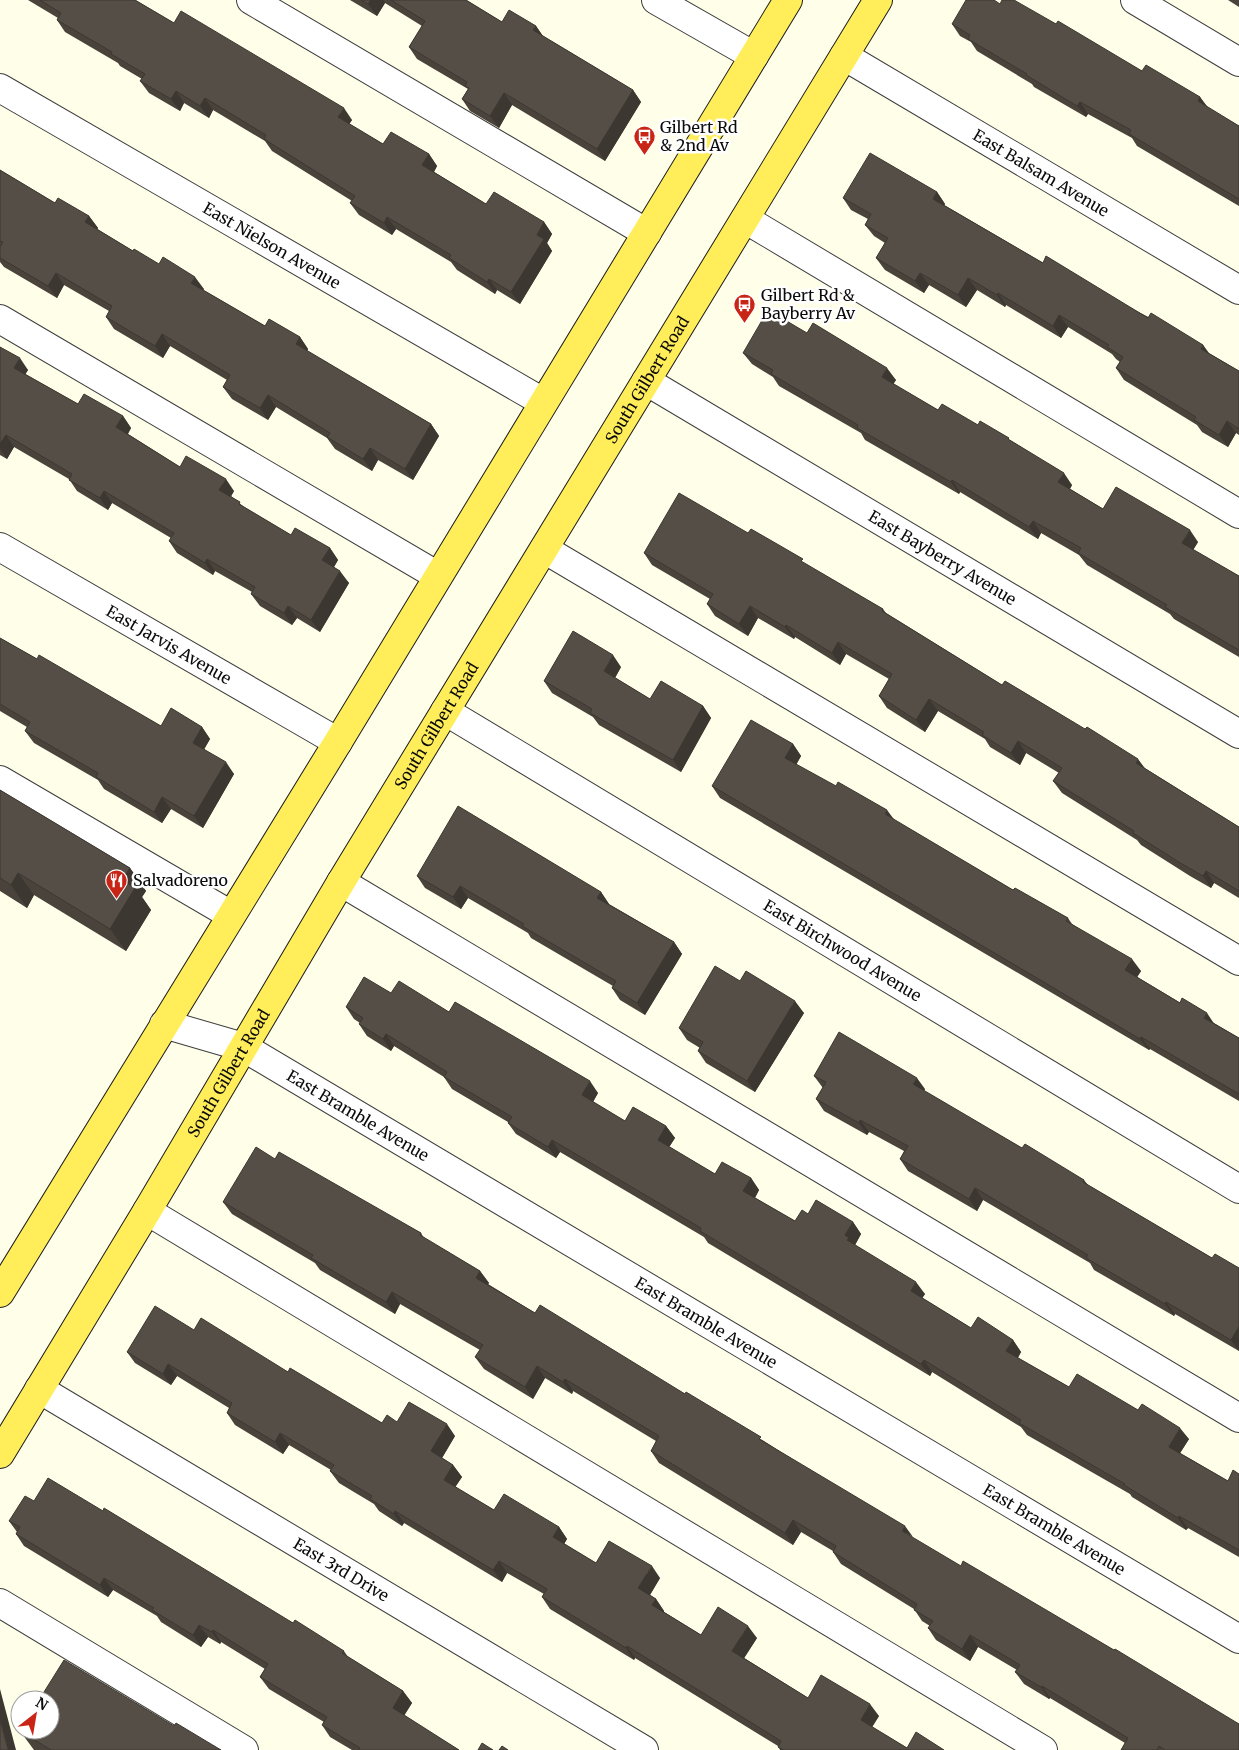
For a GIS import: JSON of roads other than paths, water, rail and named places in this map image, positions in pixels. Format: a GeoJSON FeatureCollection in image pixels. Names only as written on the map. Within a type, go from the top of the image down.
{"type":"FeatureCollection","features":[{"type":"Feature","properties":{"kind":"main road"},"geometry":{"type":"LineString","coordinates":[[0,1293],[338,742],[788,0]]}},
{"type":"Feature","properties":{"kind":"main road","name":"South Gilbert Road"},"geometry":{"type":"LineString","coordinates":[[0,1454],[147,1211],[341,882],[878,0]]}},
{"type":"Feature","properties":{"kind":"street"},"geometry":{"type":"LineString","coordinates":[[250,0],[646,233]]}},
{"type":"Feature","properties":{"kind":"street"},"geometry":{"type":"LineString","coordinates":[[656,0],[754,56]]}},
{"type":"Feature","properties":{"kind":"street"},"geometry":{"type":"LineString","coordinates":[[1135,0],[1239,62]]}},
{"type":"Feature","properties":{"kind":"street","name":"East Balsam Avenue"},"geometry":{"type":"LineString","coordinates":[[844,56],[1239,290]]}},
{"type":"Feature","properties":{"kind":"street","name":"East Nielson Avenue"},"geometry":{"type":"LineString","coordinates":[[0,88],[543,402]]}},
{"type":"Feature","properties":{"kind":"street"},"geometry":{"type":"LineString","coordinates":[[745,219],[1239,514]]}},
{"type":"Feature","properties":{"kind":"street"},"geometry":{"type":"LineString","coordinates":[[0,319],[438,576]]}},
{"type":"Feature","properties":{"kind":"street","name":"East Bayberry Avenue"},"geometry":{"type":"LineString","coordinates":[[646,381],[1239,734]]}},
{"type":"Feature","properties":{"kind":"street","name":"East Jarvis Avenue"},"geometry":{"type":"LineString","coordinates":[[0,547],[338,742]]}},
{"type":"Feature","properties":{"kind":"street"},"geometry":{"type":"LineString","coordinates":[[544,549],[1239,961]]}},
{"type":"Feature","properties":{"kind":"street","name":"East Birchwood Avenue"},"geometry":{"type":"LineString","coordinates":[[446,711],[1239,1189]]}},
{"type":"Feature","properties":{"kind":"street"},"geometry":{"type":"LineString","coordinates":[[0,780],[231,915]]}},
{"type":"Feature","properties":{"kind":"street"},"geometry":{"type":"LineString","coordinates":[[341,882],[1239,1418]]}},
{"type":"Feature","properties":{"kind":"street","name":"East Bramble Avenue"},"geometry":{"type":"LineString","coordinates":[[164,1024],[243,1047],[1239,1639]]}},
{"type":"Feature","properties":{"kind":"street"},"geometry":{"type":"LineString","coordinates":[[147,1211],[1044,1750]]}},
{"type":"Feature","properties":{"kind":"street","name":"East 3rd Drive"},"geometry":{"type":"LineString","coordinates":[[40,1389],[644,1750]]}},
{"type":"Feature","properties":{"kind":"street"},"geometry":{"type":"LineString","coordinates":[[0,1603],[244,1750]]}},
{"type":"Feature","properties":{"kind":"place","name":"Gilbert Rd & 2nd Av"},"geometry":{"type":"Point","coordinates":[644,155]}},
{"type":"Feature","properties":{"kind":"place","name":"Gilbert Rd & Bayberry Av"},"geometry":{"type":"Point","coordinates":[745,323]}},
{"type":"Feature","properties":{"kind":"place","name":"Salvadoreno"},"geometry":{"type":"Point","coordinates":[117,899]}}]}
